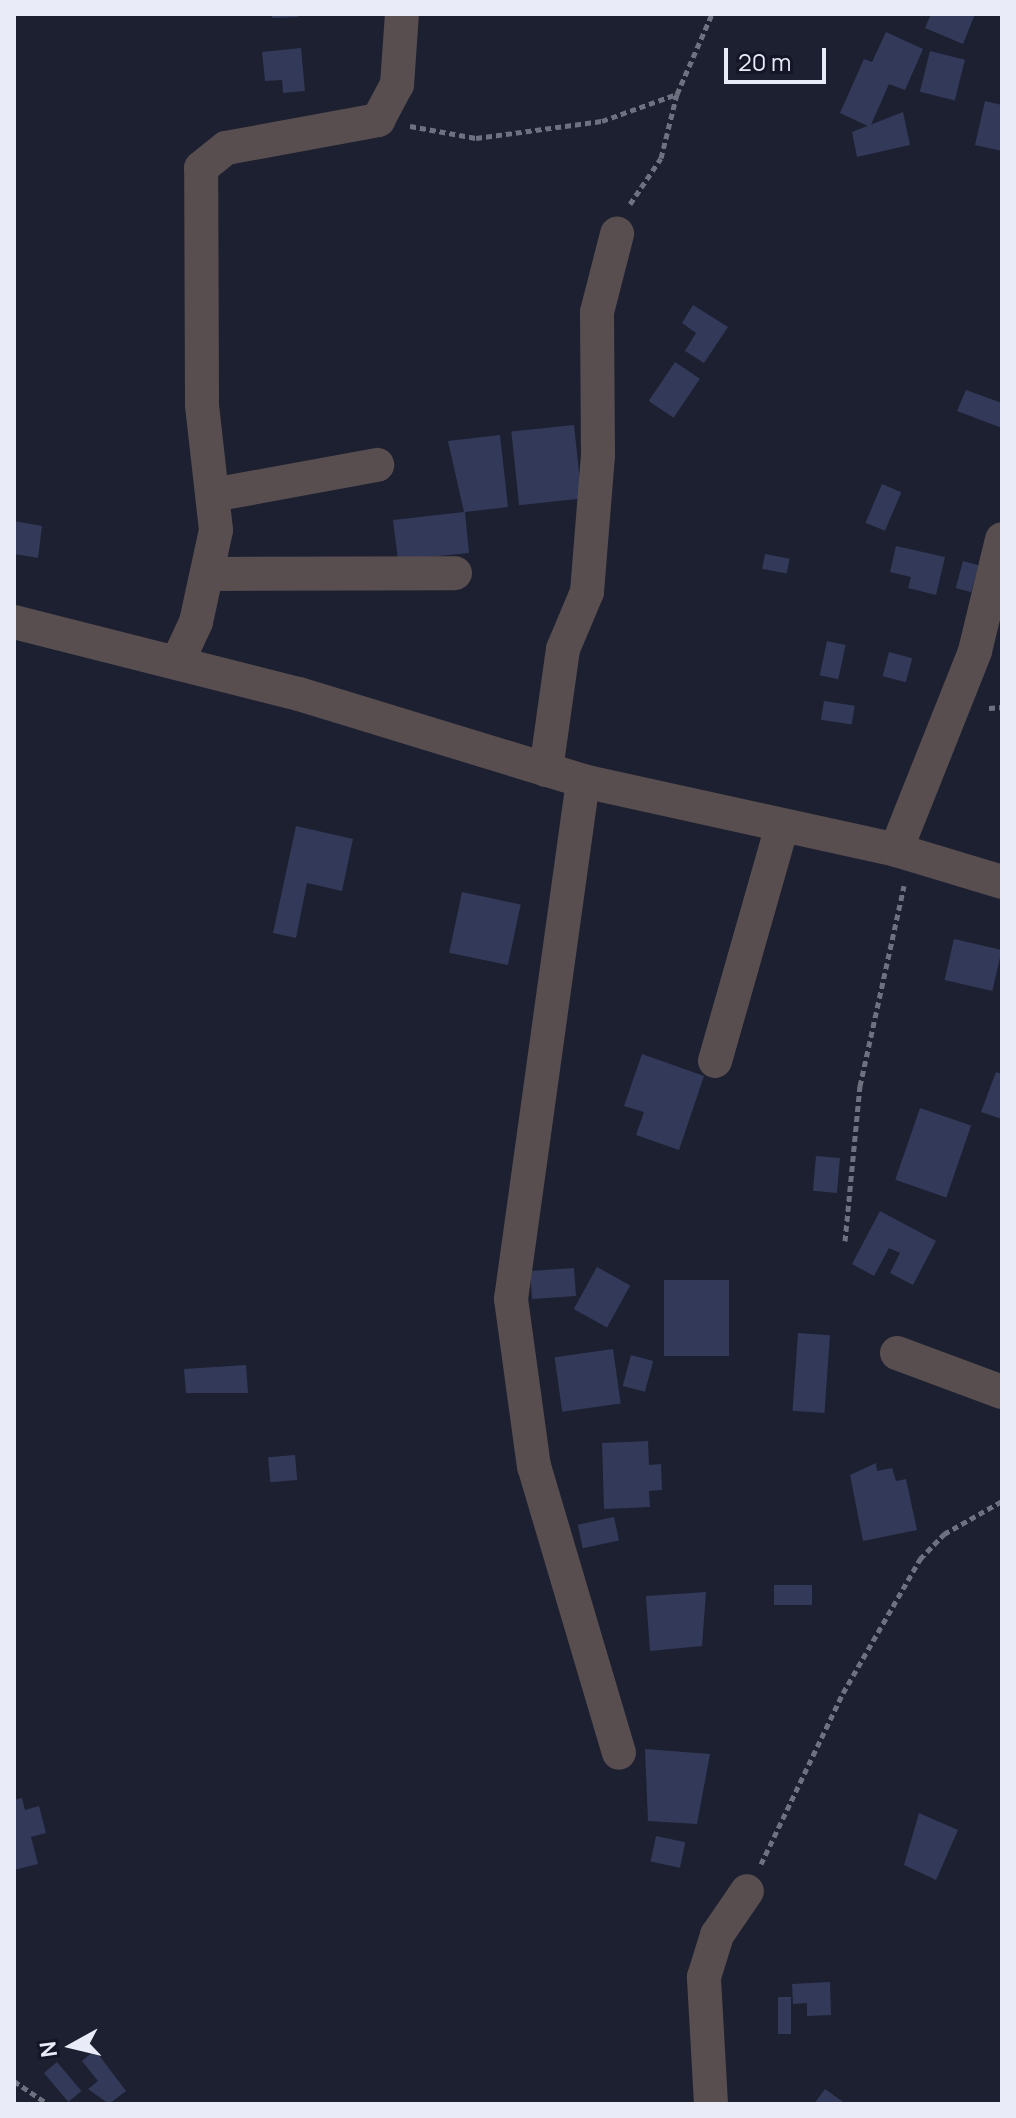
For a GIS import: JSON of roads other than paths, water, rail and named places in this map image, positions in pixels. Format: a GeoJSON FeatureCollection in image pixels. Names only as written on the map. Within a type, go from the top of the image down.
{"type":"FeatureCollection","features":[{"type":"Feature","properties":{"kind":"street"},"geometry":{"type":"LineString","coordinates":[[177,663],[209,574],[213,495],[202,405],[201,168],[226,148],[378,120],[397,85],[402,14]]}},
{"type":"Feature","properties":{"kind":"street"},"geometry":{"type":"LineString","coordinates":[[546,770],[563,649],[587,592],[598,456],[597,312],[617,234]]}},
{"type":"Feature","properties":{"kind":"street"},"geometry":{"type":"LineString","coordinates":[[213,495],[377,465]]}},
{"type":"Feature","properties":{"kind":"street"},"geometry":{"type":"LineString","coordinates":[[903,852],[975,651],[1002,539]]}},
{"type":"Feature","properties":{"kind":"street"},"geometry":{"type":"LineString","coordinates":[[209,574],[455,573]]}},
{"type":"Feature","properties":{"kind":"street"},"geometry":{"type":"LineString","coordinates":[[14,622],[177,663],[583,781],[781,830],[903,852],[1002,882]]}},
{"type":"Feature","properties":{"kind":"street"},"geometry":{"type":"LineString","coordinates":[[583,781],[511,1299],[534,1466],[619,1753]]}},
{"type":"Feature","properties":{"kind":"street"},"geometry":{"type":"LineString","coordinates":[[715,1061],[781,830]]}},
{"type":"Feature","properties":{"kind":"street"},"geometry":{"type":"LineString","coordinates":[[897,1353],[1002,1392]]}},
{"type":"Feature","properties":{"kind":"street"},"geometry":{"type":"LineString","coordinates":[[711,2104],[704,1977],[717,1935],[747,1891]]}}]}
